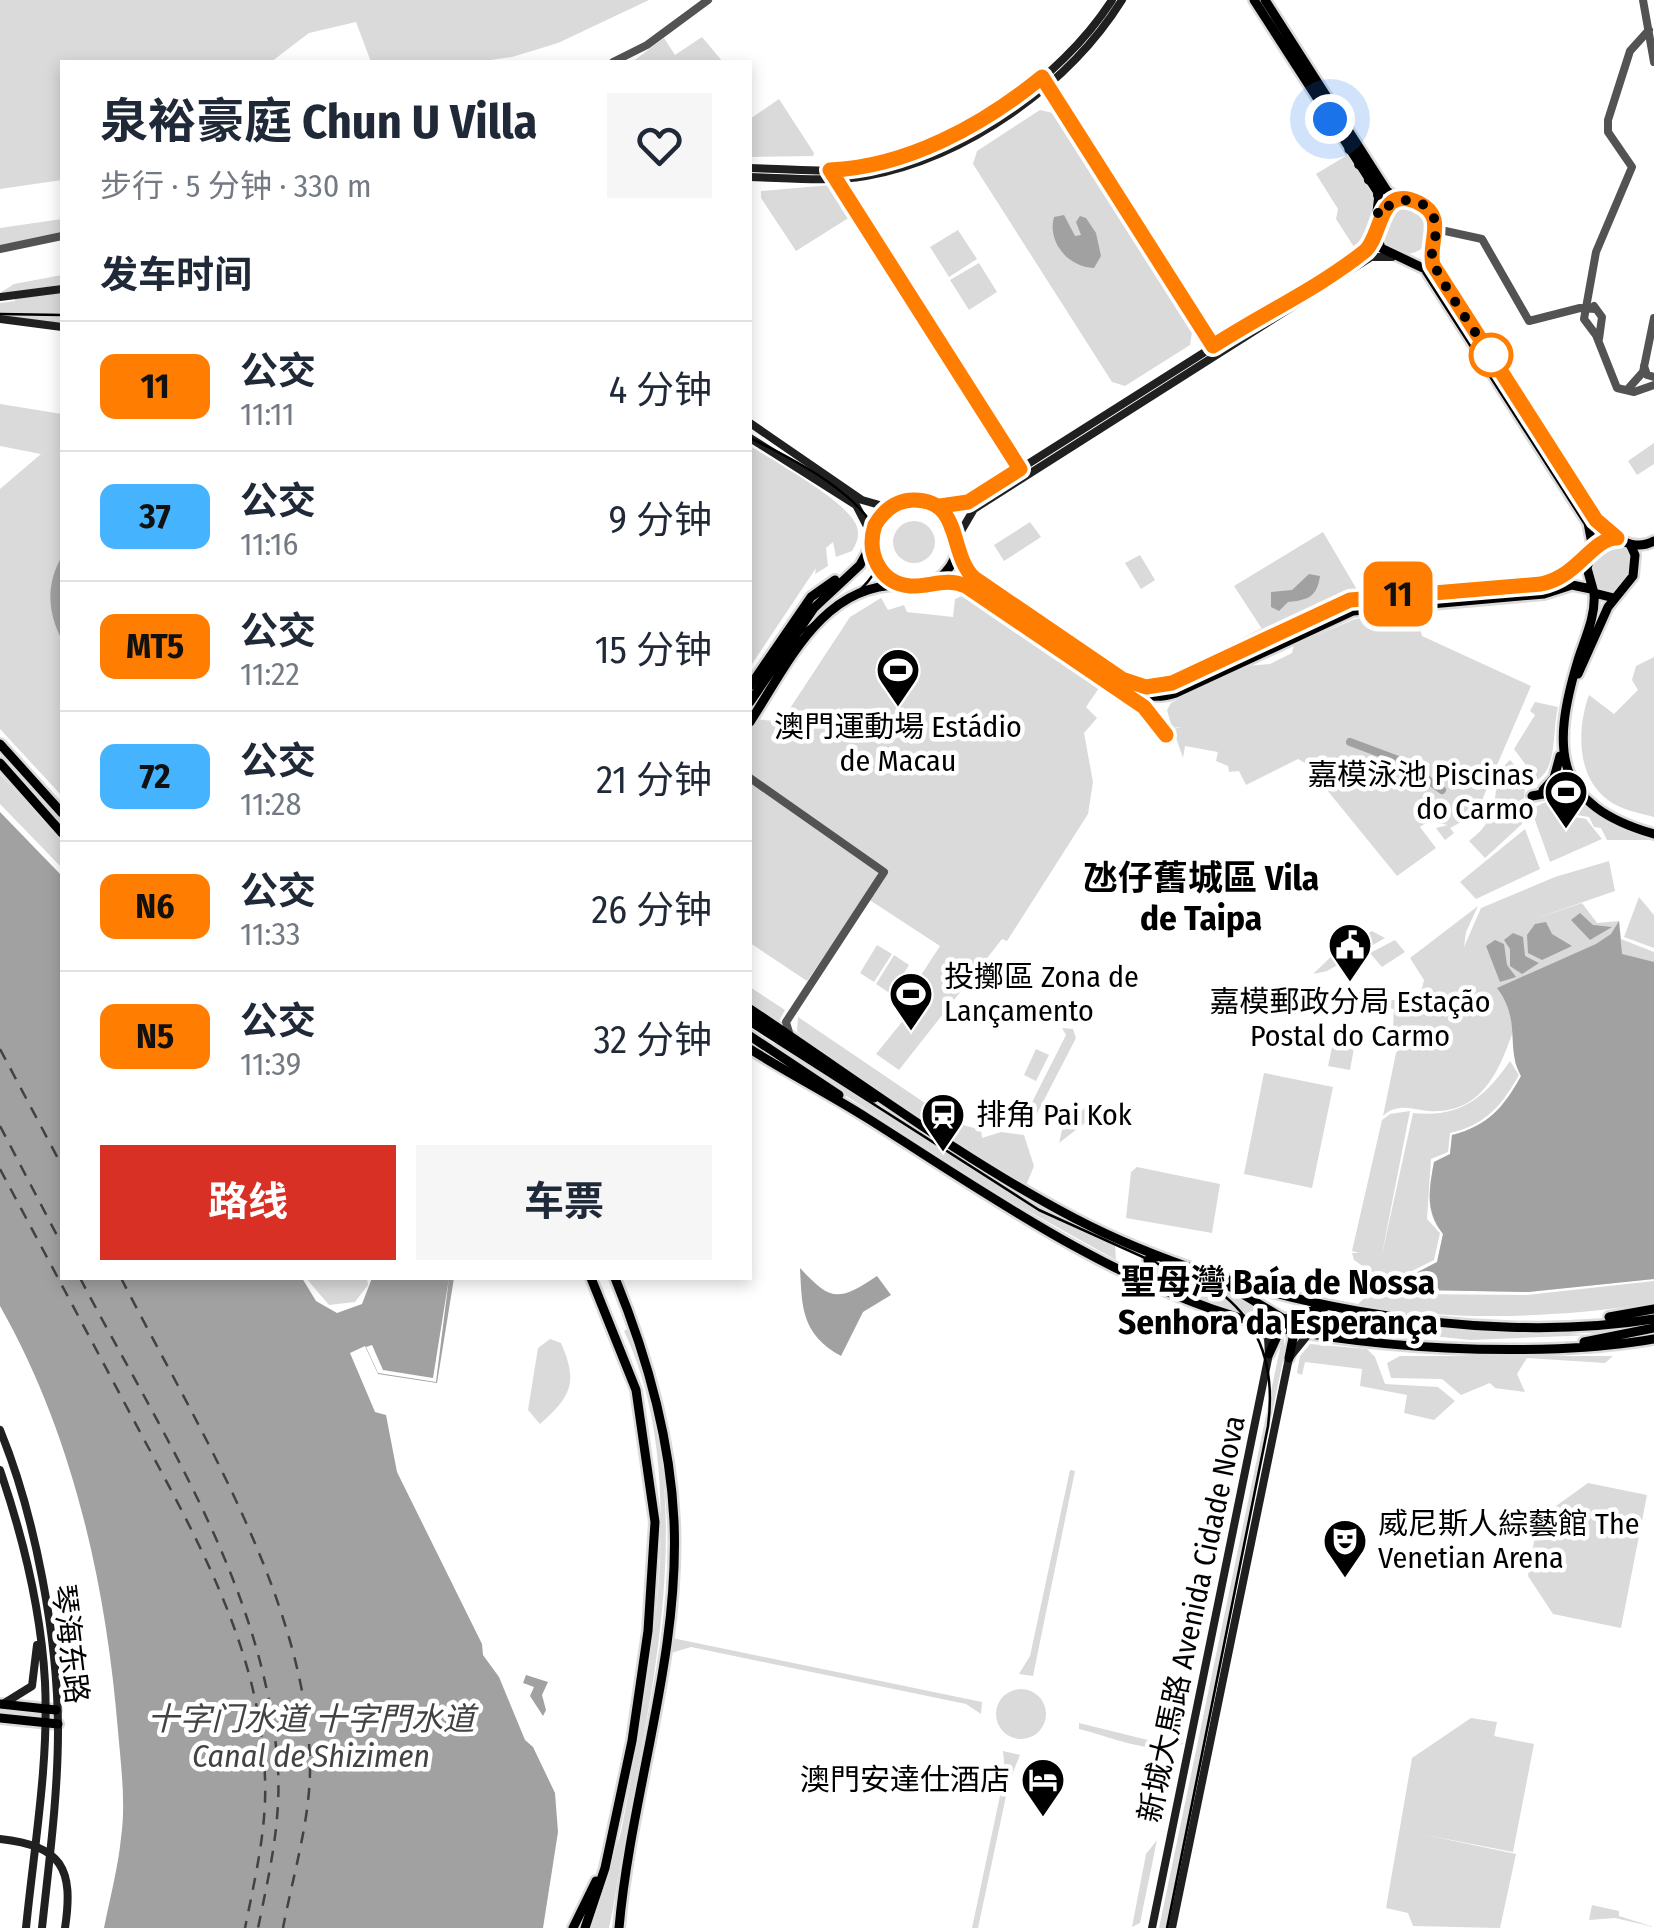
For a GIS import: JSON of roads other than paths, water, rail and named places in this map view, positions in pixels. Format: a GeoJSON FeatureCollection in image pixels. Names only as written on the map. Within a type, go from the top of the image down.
{"type":"FeatureCollection","features":[{"type":"Feature","properties":{"kind":"main road"},"geometry":{"type":"LineString","coordinates":[[752,168],[858,168],[946,138],[1008,102],[1049,71],[1086,36],[1112,0]]}},
{"type":"Feature","properties":{"kind":"main road"},"geometry":{"type":"LineString","coordinates":[[752,177],[859,177],[946,148],[1014,110],[1055,78],[1092,42],[1122,0]]}},
{"type":"Feature","properties":{"kind":"main road"},"geometry":{"type":"LineString","coordinates":[[752,424],[862,500],[883,506],[914,500],[962,505],[1366,250],[1378,216],[1378,194],[1254,0]]}},
{"type":"Feature","properties":{"kind":"main road"},"geometry":{"type":"LineString","coordinates":[[1265,0],[1387,190],[1426,208],[1436,230],[1433,265],[1596,520],[1630,544],[1654,544]]}},
{"type":"Feature","properties":{"kind":"main road"},"geometry":{"type":"LineString","coordinates":[[1378,216],[1390,204],[1406,200]]}},
{"type":"Feature","properties":{"kind":"main road"},"geometry":{"type":"LineString","coordinates":[[1375,230],[1381,248],[1392,257]]}},
{"type":"Feature","properties":{"kind":"main road"},"geometry":{"type":"LineString","coordinates":[[1406,260],[1420,256],[1433,243]]}},
{"type":"Feature","properties":{"kind":"main road"},"geometry":{"type":"LineString","coordinates":[[932,582],[948,570],[974,509],[1371,257],[1392,257],[1426,269],[1588,523],[1593,613],[1588,646]]}},
{"type":"Feature","properties":{"kind":"main road"},"geometry":{"type":"LineString","coordinates":[[0,297],[60,289]]}},
{"type":"Feature","properties":{"kind":"main road"},"geometry":{"type":"LineString","coordinates":[[0,319],[60,327]]}},
{"type":"Feature","properties":{"kind":"main road"},"geometry":{"type":"LineString","coordinates":[[752,439],[856,506],[872,537],[875,560],[883,572],[908,586]]}},
{"type":"Feature","properties":{"kind":"main road"},"geometry":{"type":"LineString","coordinates":[[752,684],[822,598],[865,559],[882,514],[898,503]]}},
{"type":"Feature","properties":{"kind":"main road"},"geometry":{"type":"LineString","coordinates":[[932,504],[950,518],[964,567],[974,578],[1134,684],[1168,684],[1326,620],[1374,607],[1544,594],[1572,586],[1614,598]]}},
{"type":"Feature","properties":{"kind":"main road"},"geometry":{"type":"LineString","coordinates":[[1273,640],[1321,610],[1372,596],[1552,582],[1573,572],[1605,538],[1617,538]]}},
{"type":"Feature","properties":{"kind":"main road"},"geometry":{"type":"LineString","coordinates":[[1630,544],[1634,571]]}},
{"type":"Feature","properties":{"kind":"main road"},"geometry":{"type":"LineString","coordinates":[[1654,544],[1639,560],[1627,586],[1614,598],[1588,646],[1568,696],[1561,724],[1561,750],[1550,783],[1532,796],[1558,791],[1614,821],[1654,834]]}},
{"type":"Feature","properties":{"kind":"main road"},"geometry":{"type":"LineString","coordinates":[[752,719],[808,633],[830,611],[872,585],[932,582],[966,586],[1113,686],[1135,696],[1172,695],[1259,646]]}},
{"type":"Feature","properties":{"kind":"main road"},"geometry":{"type":"LineString","coordinates":[[752,698],[776,655]]}},
{"type":"Feature","properties":{"kind":"main road"},"geometry":{"type":"LineString","coordinates":[[0,744],[60,810]]}},
{"type":"Feature","properties":{"kind":"main road"},"geometry":{"type":"LineString","coordinates":[[1561,750],[1570,777],[1591,806]]}},
{"type":"Feature","properties":{"kind":"main road"},"geometry":{"type":"LineString","coordinates":[[0,764],[60,831]]}},
{"type":"Feature","properties":{"kind":"main road"},"geometry":{"type":"LineString","coordinates":[[752,1010],[1022,1189],[1161,1257],[1203,1272],[1338,1307],[1460,1324],[1654,1319]]}},
{"type":"Feature","properties":{"kind":"main road"},"geometry":{"type":"LineString","coordinates":[[752,1020],[853,1086],[889,1103]]}},
{"type":"Feature","properties":{"kind":"main road"},"geometry":{"type":"LineString","coordinates":[[752,1037],[865,1116]]}},
{"type":"Feature","properties":{"kind":"main road"},"geometry":{"type":"LineString","coordinates":[[752,1050],[1023,1216],[1125,1271],[1256,1322],[1282,1323],[1306,1310],[1338,1307]]}},
{"type":"Feature","properties":{"kind":"main road"},"geometry":{"type":"LineString","coordinates":[[1161,1257],[1148,1260],[1150,1273],[1182,1288],[1197,1302]]}},
{"type":"Feature","properties":{"kind":"main road"},"geometry":{"type":"LineString","coordinates":[[1203,1272],[1292,1329],[1310,1332],[1466,1348],[1562,1347],[1654,1340]]}},
{"type":"Feature","properties":{"kind":"main road"},"geometry":{"type":"LineString","coordinates":[[584,1926],[607,1858],[632,1740],[654,1547],[644,1434],[618,1340],[592,1280]]}},
{"type":"Feature","properties":{"kind":"main road"},"geometry":{"type":"LineString","coordinates":[[616,1280],[652,1380],[667,1455],[674,1539],[660,1673],[616,1928]]}},
{"type":"Feature","properties":{"kind":"main road"},"geometry":{"type":"LineString","coordinates":[[605,1308],[615,1309],[622,1296]]}},
{"type":"Feature","properties":{"kind":"main road"},"geometry":{"type":"LineString","coordinates":[[1572,1324],[1654,1309]]}},
{"type":"Feature","properties":{"kind":"main road"},"geometry":{"type":"LineString","coordinates":[[618,1340],[622,1328],[633,1322]]}},
{"type":"Feature","properties":{"kind":"main road"},"geometry":{"type":"LineString","coordinates":[[1256,1322],[1268,1338],[1269,1354]]}},
{"type":"Feature","properties":{"kind":"main road"},"geometry":{"type":"LineString","coordinates":[[1269,1354],[1282,1323]]}},
{"type":"Feature","properties":{"kind":"main road"},"geometry":{"type":"LineString","coordinates":[[1562,1347],[1654,1328]]}},
{"type":"Feature","properties":{"kind":"main road"},"geometry":{"type":"LineString","coordinates":[[1290,1358],[1292,1329]]}},
{"type":"Feature","properties":{"kind":"main road","name":"新城大馬路 Avenida Cidade Nova"},"geometry":{"type":"LineString","coordinates":[[1172,1928],[1290,1358],[1310,1332]]}},
{"type":"Feature","properties":{"kind":"main road","name":"新城大馬路 Avenida Cidade Nova"},"geometry":{"type":"LineString","coordinates":[[1152,1928],[1269,1354]]}},
{"type":"Feature","properties":{"kind":"main road","name":"琴海东路"},"geometry":{"type":"LineString","coordinates":[[0,1430],[36,1559],[58,1724],[42,1928]]}},
{"type":"Feature","properties":{"kind":"main road","name":"琴海东路"},"geometry":{"type":"LineString","coordinates":[[0,1470],[26,1562],[40,1641],[45,1722],[26,1928]]}},
{"type":"Feature","properties":{"kind":"main road"},"geometry":{"type":"LineString","coordinates":[[1,1704],[32,1686],[40,1641]]}},
{"type":"Feature","properties":{"kind":"main road"},"geometry":{"type":"LineString","coordinates":[[1,1704],[56,1710]]}},
{"type":"Feature","properties":{"kind":"main road"},"geometry":{"type":"LineString","coordinates":[[0,1718],[58,1724]]}},
{"type":"Feature","properties":{"kind":"main road"},"geometry":{"type":"LineString","coordinates":[[0,1839],[38,1846],[62,1866],[70,1892],[65,1928]]}},
{"type":"Feature","properties":{"kind":"main road"},"geometry":{"type":"LineString","coordinates":[[573,1928],[607,1858]]}},
{"type":"Feature","properties":{"kind":"street"},"geometry":{"type":"LineString","coordinates":[[617,60],[647,46],[708,0]]}},
{"type":"Feature","properties":{"kind":"street"},"geometry":{"type":"LineString","coordinates":[[1647,0],[1654,62]]}},
{"type":"Feature","properties":{"kind":"street"},"geometry":{"type":"LineString","coordinates":[[1648,24],[1631,50],[1608,126],[1631,161],[1631,173],[1596,252],[1589,308],[1614,383],[1622,391],[1634,392],[1654,385]]}},
{"type":"Feature","properties":{"kind":"street"},"geometry":{"type":"LineString","coordinates":[[1631,50],[1653,48]]}},
{"type":"Feature","properties":{"kind":"street"},"geometry":{"type":"LineString","coordinates":[[1436,230],[1485,243],[1529,321],[1589,308]]}},
{"type":"Feature","properties":{"kind":"street"},"geometry":{"type":"LineString","coordinates":[[0,249],[60,236]]}},
{"type":"Feature","properties":{"kind":"street"},"geometry":{"type":"LineString","coordinates":[[1476,238],[1520,314],[1532,326],[1589,308]]}},
{"type":"Feature","properties":{"kind":"street"},"geometry":{"type":"LineString","coordinates":[[1589,308],[1596,327]]}},
{"type":"Feature","properties":{"kind":"street"},"geometry":{"type":"LineString","coordinates":[[1654,318],[1645,362],[1645,372],[1654,377]]}},
{"type":"Feature","properties":{"kind":"street"},"geometry":{"type":"LineString","coordinates":[[1622,391],[1634,387],[1645,362]]}},
{"type":"Feature","properties":{"kind":"street"},"geometry":{"type":"LineString","coordinates":[[752,779],[882,866],[883,878],[788,1018],[786,1030],[790,1036]]}},
{"type":"Feature","properties":{"kind":"water"},"geometry":{"type":"Polygon","coordinates":[[[1064,215],[1075,236],[1081,235],[1076,222],[1080,216],[1096,233],[1101,256],[1094,268],[1075,263],[1056,243],[1054,217],[1064,215]]]}},
{"type":"Feature","properties":{"kind":"water"},"geometry":{"type":"Polygon","coordinates":[[[60,561],[60,635],[50,598],[60,561]]]}},
{"type":"Feature","properties":{"kind":"water"},"geometry":{"type":"Polygon","coordinates":[[[1309,574],[1320,576],[1317,589],[1310,596],[1288,602],[1279,611],[1271,607],[1271,592],[1292,590],[1309,574]]]}},
{"type":"Feature","properties":{"kind":"water","name":"十字门水道 十字門水道 Canal de Shizimen"},"geometry":{"type":"Polygon","coordinates":[[[0,812],[60,874],[60,1280],[303,1280],[316,1301],[337,1313],[362,1304],[371,1280],[454,1280],[437,1383],[378,1374],[365,1346],[350,1353],[375,1412],[386,1415],[397,1472],[482,1644],[483,1655],[499,1677],[525,1740],[533,1747],[555,1793],[558,1832],[543,1928],[104,1928],[123,1811],[105,1621],[95,1566],[66,1458],[26,1355],[0,1306],[0,812]]]}},
{"type":"Feature","properties":{"kind":"water"},"geometry":{"type":"Polygon","coordinates":[[[1580,913],[1593,925],[1612,927],[1590,940],[1571,920],[1580,913]]]}},
{"type":"Feature","properties":{"kind":"water"},"geometry":{"type":"Polygon","coordinates":[[[1619,921],[1622,954],[1654,962],[1654,1279],[1528,1292],[1419,1290],[1414,1274],[1437,1262],[1443,1234],[1431,1208],[1434,1162],[1450,1154],[1452,1135],[1494,1114],[1521,1076],[1509,1011],[1497,988],[1596,944],[1611,934],[1619,921]]]}},
{"type":"Feature","properties":{"kind":"water"},"geometry":{"type":"Polygon","coordinates":[[[1546,922],[1552,934],[1572,946],[1542,960],[1528,953],[1527,935],[1535,924],[1546,922]]]}},
{"type":"Feature","properties":{"kind":"water"},"geometry":{"type":"Polygon","coordinates":[[[1513,933],[1523,937],[1525,956],[1539,963],[1522,974],[1510,966],[1510,949],[1504,940],[1513,933]]]}},
{"type":"Feature","properties":{"kind":"water"},"geometry":{"type":"Polygon","coordinates":[[[1495,940],[1504,944],[1507,965],[1516,977],[1500,982],[1486,946],[1495,940]]]}},
{"type":"Feature","properties":{"kind":"water"},"geometry":{"type":"Polygon","coordinates":[[[800,1268],[827,1292],[843,1294],[877,1276],[891,1295],[863,1312],[841,1356],[811,1329],[803,1307],[800,1268]]]}},
{"type":"Feature","properties":{"kind":"water"},"geometry":{"type":"Polygon","coordinates":[[[526,1675],[548,1682],[542,1695],[546,1710],[543,1716],[530,1696],[534,1687],[523,1683],[526,1675]]]}},
{"type":"Feature","properties":{"kind":"waterway"},"geometry":{"type":"LineString","coordinates":[[1350,742],[1401,761],[1442,790]]}},
{"type":"Feature","properties":{"kind":"tram line"},"geometry":{"type":"LineString","coordinates":[[0,314],[60,315]]}},
{"type":"Feature","properties":{"kind":"tram line"},"geometry":{"type":"LineString","coordinates":[[752,439],[842,492],[876,532],[880,554],[865,585],[793,640],[752,697]]}},
{"type":"Feature","properties":{"kind":"tram line"},"geometry":{"type":"LineString","coordinates":[[752,1026],[1039,1210],[1218,1291],[1255,1334],[1267,1369],[1268,1426],[1167,1928]]}},
{"type":"Feature","properties":{"kind":"place","name":"澳門運動場 Estádio de Macau"},"geometry":{"type":"Point","coordinates":[898,708]}},
{"type":"Feature","properties":{"kind":"place","name":"嘉模泳池 Piscinas do Carmo"},"geometry":{"type":"Point","coordinates":[1566,830]}},
{"type":"Feature","properties":{"kind":"place","name":"嘉模郵政分局 Estação Postal do Carmo"},"geometry":{"type":"Point","coordinates":[1350,983]}},
{"type":"Feature","properties":{"kind":"place","name":"投擲區 Zona de Lançamento"},"geometry":{"type":"Point","coordinates":[911,1032]}},
{"type":"Feature","properties":{"kind":"place","name":"排角 Pai Kok"},"geometry":{"type":"Point","coordinates":[943,1153]}},
{"type":"Feature","properties":{"kind":"place","name":"威尼斯人綜藝館 The Venetian Arena"},"geometry":{"type":"Point","coordinates":[1345,1579]}},
{"type":"Feature","properties":{"kind":"place","name":"澳門安達仕酒店"},"geometry":{"type":"Point","coordinates":[1043,1818]}},
{"type":"Feature","properties":{"kind":"district","name":"氹仔舊城區 Vila de Taipa"},"geometry":{"type":"Point","coordinates":[1201,898]}},
{"type":"Feature","properties":{"kind":"district","name":"聖母灣 Baía de Nossa Senhora da Esperança"},"geometry":{"type":"Point","coordinates":[1278,1302]}}]}
